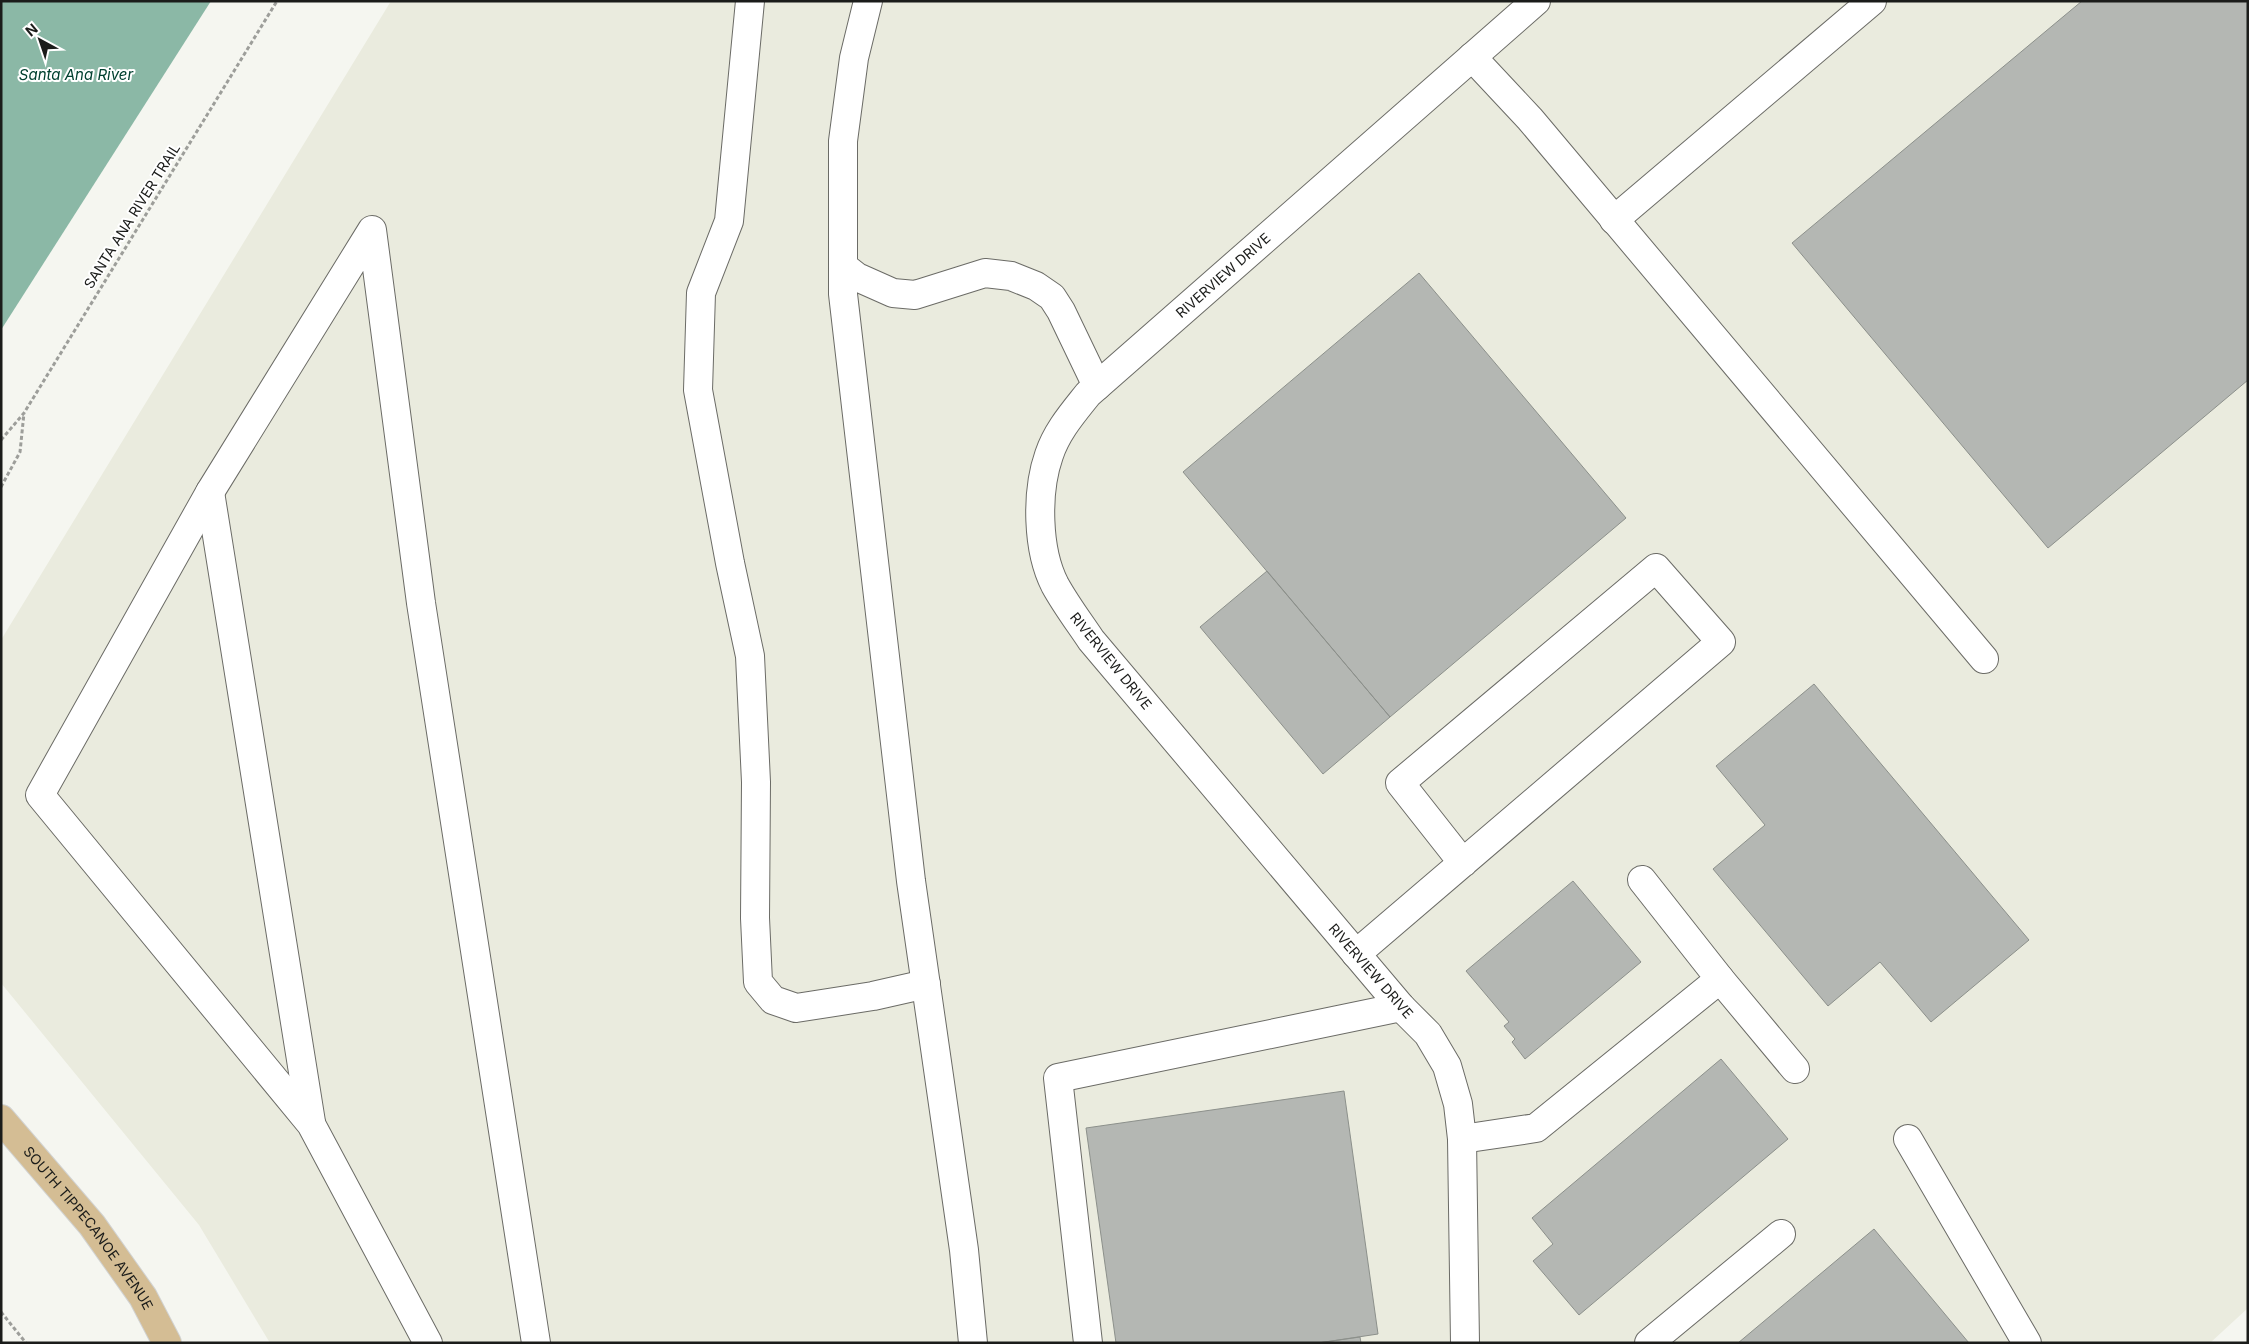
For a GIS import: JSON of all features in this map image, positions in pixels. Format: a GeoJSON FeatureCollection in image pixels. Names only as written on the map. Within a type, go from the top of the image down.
{"type":"FeatureCollection","features":[{"type":"Feature","properties":{"kind":"main road","name":"SOUTH TIPPECANOE AVENUE"},"geometry":{"type":"LineString","coordinates":[[1,1119],[92,1225],[143,1297],[168,1343]]}},
{"type":"Feature","properties":{"kind":"street"},"geometry":{"type":"LineString","coordinates":[[750,1],[729,221],[701,293],[698,390],[730,563],[750,656],[756,782],[755,918],[758,982],[773,1000],[796,1008],[873,996],[926,984]]}},
{"type":"Feature","properties":{"kind":"street"},"geometry":{"type":"LineString","coordinates":[[868,1],[854,58],[843,141],[843,266],[846,320],[911,881],[964,1250],[973,1343]]}},
{"type":"Feature","properties":{"kind":"street","name":"RIVERVIEW DRIVE"},"geometry":{"type":"LineString","coordinates":[[1465,1343],[1462,1139],[1458,1104],[1447,1066],[1428,1034],[1401,1007],[1091,640],[1054,584],[1044,554],[1040,520],[1042,491],[1049,455],[1063,426],[1097,386],[1536,1]]}},
{"type":"Feature","properties":{"kind":"street"},"geometry":{"type":"LineString","coordinates":[[1614,220],[1872,1]]}},
{"type":"Feature","properties":{"kind":"street"},"geometry":{"type":"LineString","coordinates":[[1472,57],[1530,119],[1984,659]]}},
{"type":"Feature","properties":{"kind":"street"},"geometry":{"type":"LineString","coordinates":[[428,1343],[311,1124],[40,795],[210,492],[372,230],[421,603],[536,1343]]}},
{"type":"Feature","properties":{"kind":"street"},"geometry":{"type":"LineString","coordinates":[[843,266],[866,282],[893,293],[915,295],[985,274],[1012,276],[1036,286],[1052,298],[1061,311],[1097,386]]}},
{"type":"Feature","properties":{"kind":"street"},"geometry":{"type":"LineString","coordinates":[[210,492],[311,1124]]}},
{"type":"Feature","properties":{"kind":"street"},"geometry":{"type":"LineString","coordinates":[[1356,954],[1463,863],[1721,642],[1656,568],[1400,783],[1463,863]]}},
{"type":"Feature","properties":{"kind":"street"},"geometry":{"type":"LineString","coordinates":[[1642,880],[1720,979],[1795,1069]]}},
{"type":"Feature","properties":{"kind":"street"},"geometry":{"type":"LineString","coordinates":[[1462,1139],[1536,1128],[1720,979]]}},
{"type":"Feature","properties":{"kind":"street"},"geometry":{"type":"LineString","coordinates":[[1088,1343],[1058,1078],[1401,1007]]}},
{"type":"Feature","properties":{"kind":"street"},"geometry":{"type":"LineString","coordinates":[[1908,1139],[2027,1343]]}},
{"type":"Feature","properties":{"kind":"street"},"geometry":{"type":"LineString","coordinates":[[1649,1343],[1781,1234]]}},
{"type":"Feature","properties":{"kind":"path","name":"SANTA ANA RIVER TRAIL"},"geometry":{"type":"LineString","coordinates":[[1,440],[24,413],[277,1]]}},
{"type":"Feature","properties":{"kind":"path"},"geometry":{"type":"LineString","coordinates":[[1,487],[20,452],[24,413]]}},
{"type":"Feature","properties":{"kind":"path"},"geometry":{"type":"LineString","coordinates":[[1,1312],[26,1343]]}},
{"type":"Feature","properties":{"kind":"shaded area"},"geometry":{"type":"Polygon","coordinates":[[[391,1],[2248,1],[2248,1308],[2210,1343],[270,1343],[199,1225],[1,983],[1,640],[391,1]]]}},
{"type":"Feature","properties":{"kind":"water","name":"Santa Ana River"},"geometry":{"type":"Polygon","coordinates":[[[1,1],[211,1],[1,330],[1,1]]]}},
{"type":"Feature","properties":{"kind":"building"},"geometry":{"type":"Polygon","coordinates":[[[2082,1],[2248,1],[2248,380],[2048,548],[1792,243],[2082,1]]]}},
{"type":"Feature","properties":{"kind":"building"},"geometry":{"type":"Polygon","coordinates":[[[1419,273],[1626,518],[1390,717],[1183,472],[1419,273]]]}},
{"type":"Feature","properties":{"kind":"building"},"geometry":{"type":"Polygon","coordinates":[[[1267,571],[1390,717],[1323,774],[1200,627],[1267,571]]]}},
{"type":"Feature","properties":{"kind":"building"},"geometry":{"type":"Polygon","coordinates":[[[1814,684],[2029,940],[1931,1022],[1880,962],[1828,1006],[1713,869],[1765,825],[1716,766],[1814,684]]]}},
{"type":"Feature","properties":{"kind":"building"},"geometry":{"type":"Polygon","coordinates":[[[1573,881],[1641,962],[1525,1059],[1512,1042],[1515,1039],[1504,1026],[1509,1022],[1466,971],[1573,881]]]}},
{"type":"Feature","properties":{"kind":"building"},"geometry":{"type":"Polygon","coordinates":[[[1721,1059],[1788,1139],[1579,1315],[1533,1261],[1553,1244],[1532,1218],[1721,1059]]]}},
{"type":"Feature","properties":{"kind":"building"},"geometry":{"type":"Polygon","coordinates":[[[1344,1091],[1378,1334],[1318,1343],[1116,1343],[1086,1128],[1344,1091]]]}},
{"type":"Feature","properties":{"kind":"building"},"geometry":{"type":"Polygon","coordinates":[[[1874,1229],[1969,1343],[1738,1343],[1874,1229]]]}},
{"type":"Feature","properties":{"kind":"building"},"geometry":{"type":"Polygon","coordinates":[[[1360,1337],[1361,1343],[1318,1343],[1360,1337]]]}}]}
